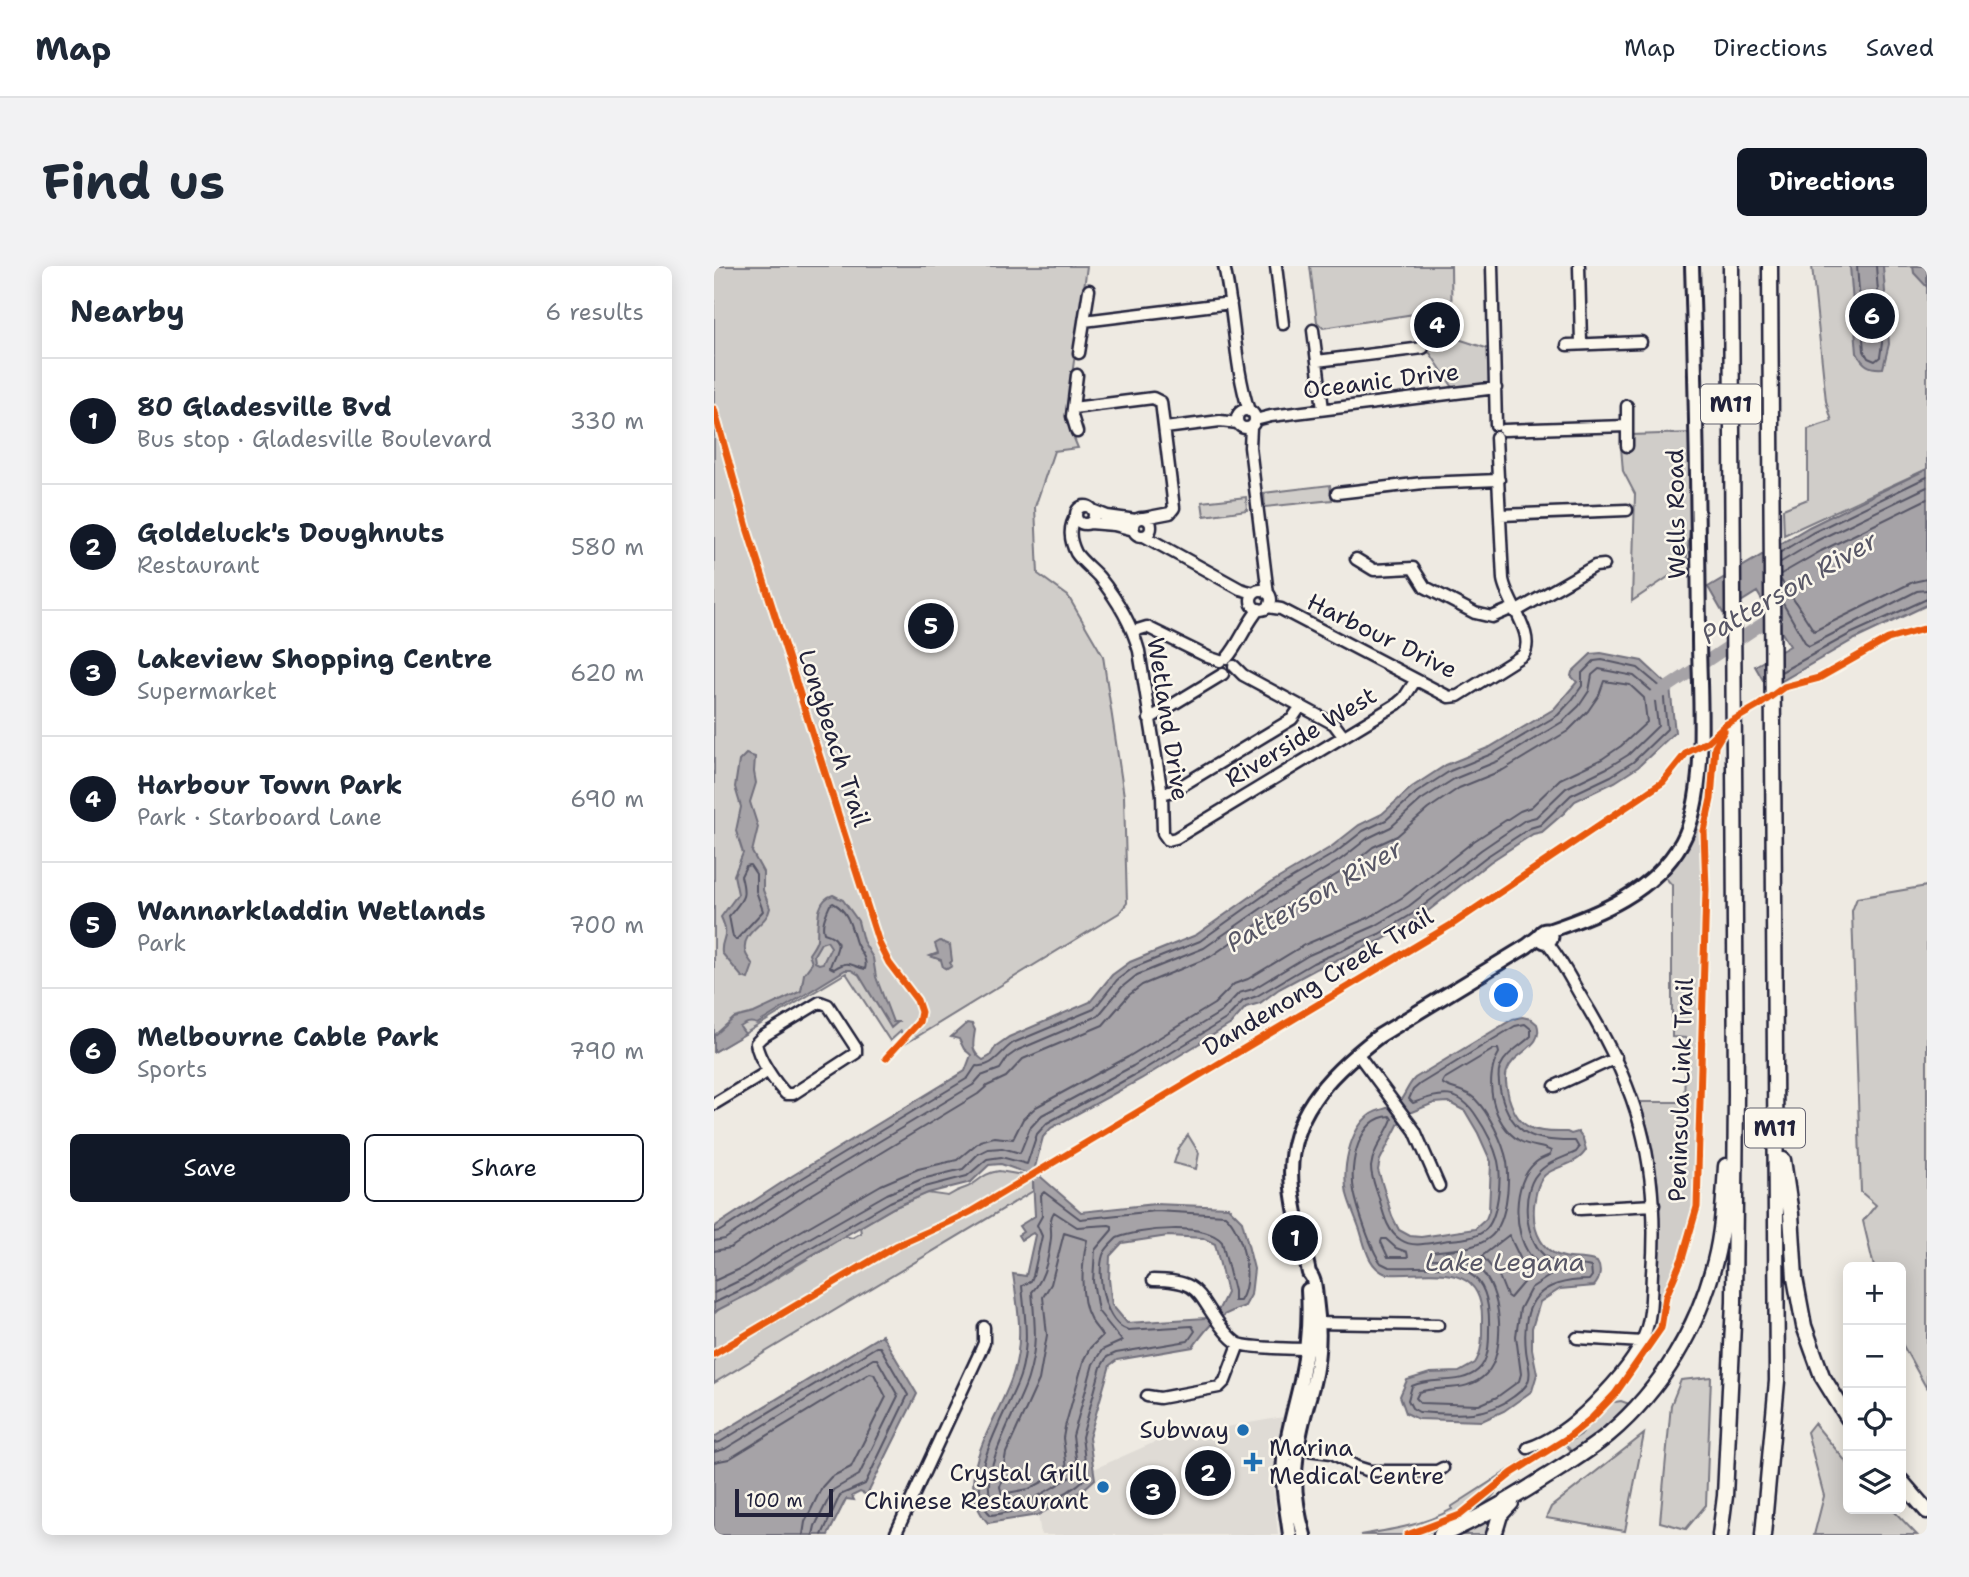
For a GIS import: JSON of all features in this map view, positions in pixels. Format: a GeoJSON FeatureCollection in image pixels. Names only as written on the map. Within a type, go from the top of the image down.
{"type":"FeatureCollection","features":[{"type":"Feature","properties":{"kind":"highway","name":"M11"},"geometry":{"type":"LineString","coordinates":[[1720,1535],[1725,1496],[1734,1302],[1736,1094],[1731,266]]}},
{"type":"Feature","properties":{"kind":"highway","name":"M11"},"geometry":{"type":"LineString","coordinates":[[1763,1535],[1777,1381],[1770,266]]}},
{"type":"Feature","properties":{"kind":"highway"},"geometry":{"type":"LineString","coordinates":[[1441,1535],[1462,1527],[1518,1494],[1609,1434],[1642,1402],[1669,1367],[1694,1323],[1716,1258],[1724,1207],[1729,1125],[1736,1094]]}},
{"type":"Feature","properties":{"kind":"highway"},"geometry":{"type":"LineString","coordinates":[[1775,1107],[1791,1214],[1795,1278],[1804,1326],[1822,1376],[1843,1410]]}},
{"type":"Feature","properties":{"kind":"highway"},"geometry":{"type":"LineString","coordinates":[[1906,1487],[1927,1511]]}},
{"type":"Feature","properties":{"kind":"highway"},"geometry":{"type":"LineString","coordinates":[[1494,1535],[1500,1515],[1518,1494]]}},
{"type":"Feature","properties":{"kind":"main road","name":"Wells Road"},"geometry":{"type":"LineString","coordinates":[[1547,937],[1564,925],[1619,902],[1656,877],[1674,855],[1688,831],[1697,799],[1699,573],[1692,266]]}},
{"type":"Feature","properties":{"kind":"main road"},"geometry":{"type":"LineString","coordinates":[[1290,1535],[1283,1488],[1291,1448],[1313,1383],[1312,1277],[1291,1186],[1296,1137],[1306,1111],[1317,1093],[1357,1053],[1400,1023],[1527,946],[1547,937]]}},
{"type":"Feature","properties":{"kind":"main road"},"geometry":{"type":"LineString","coordinates":[[1291,1448],[1295,1489],[1304,1535]]}},
{"type":"Feature","properties":{"kind":"street"},"geometry":{"type":"LineString","coordinates":[[1149,719],[1209,683],[1225,666],[1259,601],[1266,578],[1243,391],[1224,266]]}},
{"type":"Feature","properties":{"kind":"street"},"geometry":{"type":"LineString","coordinates":[[1276,266],[1283,324]]}},
{"type":"Feature","properties":{"kind":"street","name":"Harbour Drive"},"geometry":{"type":"LineString","coordinates":[[1143,527],[1155,541],[1259,601],[1446,697],[1455,697],[1523,655],[1527,648],[1527,638],[1504,584],[1492,266]]}},
{"type":"Feature","properties":{"kind":"street"},"geometry":{"type":"LineString","coordinates":[[1579,266],[1581,344]]}},
{"type":"Feature","properties":{"kind":"street"},"geometry":{"type":"LineString","coordinates":[[1079,353],[1089,290]]}},
{"type":"Feature","properties":{"kind":"street"},"geometry":{"type":"LineString","coordinates":[[1084,321],[1231,303]]}},
{"type":"Feature","properties":{"kind":"street"},"geometry":{"type":"LineString","coordinates":[[1313,330],[1323,409]]}},
{"type":"Feature","properties":{"kind":"street"},"geometry":{"type":"LineString","coordinates":[[1567,345],[1641,342]]}},
{"type":"Feature","properties":{"kind":"street"},"geometry":{"type":"LineString","coordinates":[[1317,361],[1423,348]]}},
{"type":"Feature","properties":{"kind":"street"},"geometry":{"type":"LineString","coordinates":[[1077,375],[1072,418],[1077,432]]}},
{"type":"Feature","properties":{"kind":"street","name":"Oceanic Drive"},"geometry":{"type":"LineString","coordinates":[[1165,428],[1496,388]]}},
{"type":"Feature","properties":{"kind":"street"},"geometry":{"type":"LineString","coordinates":[[1073,408],[1157,398],[1161,402],[1174,508],[1172,512],[1143,527],[1080,523],[1076,516]]}},
{"type":"Feature","properties":{"kind":"street"},"geometry":{"type":"LineString","coordinates":[[1627,406],[1627,446]]}},
{"type":"Feature","properties":{"kind":"street"},"geometry":{"type":"LineString","coordinates":[[1499,431],[1627,426]]}},
{"type":"Feature","properties":{"kind":"street"},"geometry":{"type":"LineString","coordinates":[[1337,493],[1423,482],[1499,480]]}},
{"type":"Feature","properties":{"kind":"street"},"geometry":{"type":"LineString","coordinates":[[1072,541],[1071,525],[1077,510],[1082,507],[1143,527]]}},
{"type":"Feature","properties":{"kind":"street"},"geometry":{"type":"LineString","coordinates":[[1072,541],[1077,531],[1094,515],[1092,510]]}},
{"type":"Feature","properties":{"kind":"street"},"geometry":{"type":"LineString","coordinates":[[1500,515],[1627,510]]}},
{"type":"Feature","properties":{"kind":"street","name":"Wetland Drive"},"geometry":{"type":"LineString","coordinates":[[1072,541],[1077,555],[1104,583],[1134,631],[1162,794],[1163,833],[1166,838]]}},
{"type":"Feature","properties":{"kind":"street"},"geometry":{"type":"LineString","coordinates":[[1356,559],[1374,570],[1413,568],[1425,587],[1485,616],[1499,616],[1514,610],[1595,566],[1604,565]]}},
{"type":"Feature","properties":{"kind":"street"},"geometry":{"type":"LineString","coordinates":[[1134,631],[1147,627],[1208,657],[1331,722],[1343,736]]}},
{"type":"Feature","properties":{"kind":"street","name":"Riverside West"},"geometry":{"type":"LineString","coordinates":[[1166,838],[1176,838],[1404,698],[1415,681]]}},
{"type":"Feature","properties":{"kind":"street"},"geometry":{"type":"LineString","coordinates":[[1162,794],[1173,791],[1292,719],[1301,706]]}},
{"type":"Feature","properties":{"kind":"street"},"geometry":{"type":"LineString","coordinates":[[1528,1448],[1556,1435],[1608,1389],[1642,1342],[1651,1300],[1654,1205],[1649,1157],[1642,1125],[1616,1058],[1599,1024],[1547,937]]}},
{"type":"Feature","properties":{"kind":"street"},"geometry":{"type":"LineString","coordinates":[[820,1002],[828,1005],[857,1049],[854,1056],[792,1094],[784,1093],[774,1077],[767,1072],[756,1046],[757,1041],[820,1002]]}},
{"type":"Feature","properties":{"kind":"street"},"geometry":{"type":"LineString","coordinates":[[1357,1053],[1405,1115],[1422,1144],[1439,1186]]}},
{"type":"Feature","properties":{"kind":"street"},"geometry":{"type":"LineString","coordinates":[[1555,1086],[1616,1058]]}},
{"type":"Feature","properties":{"kind":"street"},"geometry":{"type":"LineString","coordinates":[[714,1104],[767,1072]]}},
{"type":"Feature","properties":{"kind":"street"},"geometry":{"type":"LineString","coordinates":[[1580,1209],[1654,1205]]}},
{"type":"Feature","properties":{"kind":"street"},"geometry":{"type":"LineString","coordinates":[[1153,1280],[1181,1281],[1194,1288],[1226,1333],[1239,1343],[1312,1350]]}},
{"type":"Feature","properties":{"kind":"street"},"geometry":{"type":"LineString","coordinates":[[1314,1323],[1438,1325]]}},
{"type":"Feature","properties":{"kind":"street"},"geometry":{"type":"LineString","coordinates":[[895,1535],[984,1343],[984,1327]]}},
{"type":"Feature","properties":{"kind":"street"},"geometry":{"type":"LineString","coordinates":[[1577,1338],[1642,1342]]}},
{"type":"Feature","properties":{"kind":"street"},"geometry":{"type":"LineString","coordinates":[[1147,1396],[1160,1398],[1219,1387],[1225,1381],[1239,1343]]}},
{"type":"Feature","properties":{"kind":"street"},"geometry":{"type":"LineString","coordinates":[[1291,1448],[1332,1453],[1357,1467],[1374,1471],[1437,1471],[1443,1468]]}},
{"type":"Feature","properties":{"kind":"shaded area"},"geometry":{"type":"Polygon","coordinates":[[[714,266],[1087,266],[1066,419],[1078,448],[1054,451],[1035,507],[1038,574],[1068,596],[1103,656],[1124,796],[1127,903],[1119,913],[905,1044],[901,1031],[890,1041],[846,973],[714,1052],[714,266]]]}},
{"type":"Feature","properties":{"kind":"shaded area"},"geometry":{"type":"Polygon","coordinates":[[[1310,266],[1451,266],[1452,337],[1492,350],[1492,379],[1486,385],[1454,389],[1430,353],[1424,351],[1421,313],[1323,328],[1317,322],[1310,266]]]}},
{"type":"Feature","properties":{"kind":"shaded area"},"geometry":{"type":"Polygon","coordinates":[[[1812,266],[1927,266],[1927,469],[1784,535],[1783,509],[1808,499],[1808,429],[1832,421],[1826,401],[1812,266]]]}},
{"type":"Feature","properties":{"kind":"shaded area"},"geometry":{"type":"Polygon","coordinates":[[[1691,433],[1692,511],[1686,565],[1632,601],[1635,494],[1623,471],[1621,447],[1631,446],[1631,435],[1691,433]]]}},
{"type":"Feature","properties":{"kind":"shaded area"},"geometry":{"type":"Polygon","coordinates":[[[1330,485],[1332,500],[1265,507],[1264,493],[1330,485]]]}},
{"type":"Feature","properties":{"kind":"shaded area"},"geometry":{"type":"Polygon","coordinates":[[[1246,497],[1247,510],[1204,516],[1202,502],[1246,497]]]}},
{"type":"Feature","properties":{"kind":"shaded area"},"geometry":{"type":"Polygon","coordinates":[[[1721,731],[1713,746],[1709,800],[1703,824],[1705,883],[1696,1204],[1679,1261],[1663,1300],[1659,1330],[1611,1397],[1603,1404],[1621,1401],[1632,1405],[1610,1427],[1573,1454],[1566,1444],[1583,1433],[1580,1425],[1485,1493],[1487,1496],[1499,1487],[1485,1503],[1449,1524],[1415,1535],[1360,1535],[1407,1526],[1441,1515],[1557,1439],[1606,1397],[1653,1321],[1659,1243],[1658,1186],[1650,1137],[1640,1102],[1684,1102],[1686,1038],[1672,1037],[1672,885],[1664,876],[1686,844],[1698,815],[1703,783],[1704,745],[1721,731]]]}},
{"type":"Feature","properties":{"kind":"shaded area"},"geometry":{"type":"Polygon","coordinates":[[[1927,886],[1927,1389],[1906,1351],[1906,1262],[1873,1262],[1863,1221],[1876,1205],[1861,1192],[1852,911],[1857,898],[1927,886]]]}},
{"type":"Feature","properties":{"kind":"shaded area"},"geometry":{"type":"Polygon","coordinates":[[[1188,1135],[1199,1153],[1196,1169],[1174,1163],[1179,1148],[1188,1135]]]}},
{"type":"Feature","properties":{"kind":"shaded area"},"geometry":{"type":"Polygon","coordinates":[[[999,1171],[1029,1174],[1033,1180],[1033,1191],[714,1383],[714,1314],[721,1307],[755,1291],[845,1236],[852,1238],[861,1233],[860,1227],[893,1208],[927,1193],[948,1196],[988,1174],[999,1171]]]}},
{"type":"Feature","properties":{"kind":"shaded area"},"geometry":{"type":"Polygon","coordinates":[[[1711,1377],[1706,1505],[1686,1529],[1660,1522],[1671,1405],[1681,1380],[1711,1377]]]}},
{"type":"Feature","properties":{"kind":"shaded area"},"geometry":{"type":"Polygon","coordinates":[[[1283,1417],[1273,1484],[1278,1535],[1041,1535],[1038,1515],[1083,1490],[1095,1479],[1094,1469],[1164,1438],[1283,1417]]]}},
{"type":"Feature","properties":{"kind":"shaded area"},"geometry":{"type":"Polygon","coordinates":[[[1814,1423],[1843,1458],[1843,1514],[1897,1514],[1917,1535],[1814,1535],[1824,1496],[1807,1432],[1814,1423]]]}},
{"type":"Feature","properties":{"kind":"shaded area"},"geometry":{"type":"Polygon","coordinates":[[[1644,1434],[1625,1531],[1546,1518],[1551,1507],[1644,1434]]]}},
{"type":"Feature","properties":{"kind":"shaded area"},"geometry":{"type":"Polygon","coordinates":[[[1496,1511],[1490,1535],[1449,1535],[1496,1511]]]}},
{"type":"Feature","properties":{"kind":"water"},"geometry":{"type":"Polygon","coordinates":[[[1850,266],[1883,266],[1889,344],[1883,368],[1867,365],[1857,353],[1850,266]]]}},
{"type":"Feature","properties":{"kind":"water"},"geometry":{"type":"Polygon","coordinates":[[[1913,266],[1927,266],[1927,287],[1914,273],[1913,266]]]}},
{"type":"Feature","properties":{"kind":"water"},"geometry":{"type":"Polygon","coordinates":[[[1927,469],[1927,605],[1853,640],[1768,689],[1755,666],[1790,646],[1757,592],[1723,613],[1708,587],[1809,527],[1927,469]]]}},
{"type":"Feature","properties":{"kind":"water"},"geometry":{"type":"Polygon","coordinates":[[[1601,653],[1642,661],[1670,687],[1675,732],[1638,767],[1615,782],[1575,801],[1542,832],[1533,834],[1490,862],[1418,919],[1382,940],[1316,969],[1279,989],[1260,1003],[1246,1007],[1231,1024],[1141,1079],[1051,1128],[1043,1137],[1034,1171],[1081,1212],[1155,1204],[1228,1207],[1242,1221],[1254,1269],[1251,1295],[1245,1306],[1215,1321],[1193,1347],[1117,1360],[1110,1365],[1089,1438],[1095,1479],[1083,1490],[1038,1515],[988,1523],[977,1506],[973,1487],[981,1448],[1007,1391],[1016,1361],[1019,1324],[1013,1274],[1026,1276],[1035,1235],[1033,1233],[1021,1240],[1018,1235],[1023,1232],[1019,1226],[1035,1216],[1033,1180],[1029,1174],[1001,1164],[989,1165],[971,1182],[928,1193],[893,1208],[755,1291],[714,1312],[714,1227],[792,1176],[965,1071],[971,1055],[959,1039],[951,1037],[967,1023],[972,1024],[975,1030],[974,1050],[983,1060],[1009,1037],[1090,1002],[1112,975],[1130,962],[1196,935],[1267,885],[1331,847],[1359,825],[1382,814],[1412,787],[1446,765],[1490,747],[1554,709],[1577,682],[1571,676],[1572,672],[1591,654],[1601,653]],[[1168,1236],[1122,1243],[1110,1256],[1112,1305],[1127,1323],[1206,1318],[1219,1309],[1227,1293],[1215,1244],[1203,1238],[1168,1236]]]}},
{"type":"Feature","properties":{"kind":"water"},"geometry":{"type":"Polygon","coordinates":[[[746,754],[755,757],[756,783],[750,802],[758,827],[752,852],[763,872],[763,890],[770,908],[745,943],[746,954],[753,965],[748,979],[742,977],[722,953],[725,930],[721,917],[738,894],[734,875],[743,853],[736,831],[741,807],[735,787],[739,761],[746,754]]]}},
{"type":"Feature","properties":{"kind":"water"},"geometry":{"type":"Polygon","coordinates":[[[833,895],[843,900],[858,921],[893,1022],[898,1022],[891,1028],[859,975],[845,970],[757,1024],[750,1023],[740,1027],[745,1034],[714,1052],[714,1036],[734,1018],[754,1013],[801,991],[804,974],[812,963],[809,954],[816,941],[820,907],[833,895]],[[827,941],[821,943],[814,955],[815,962],[823,963],[831,947],[827,941]]]}},
{"type":"Feature","properties":{"kind":"water"},"geometry":{"type":"Polygon","coordinates":[[[940,941],[950,945],[952,966],[947,969],[943,967],[941,960],[930,956],[938,953],[935,944],[940,941]]]}},
{"type":"Feature","properties":{"kind":"water","name":"Lake Legana"},"geometry":{"type":"Polygon","coordinates":[[[1513,1019],[1531,1019],[1537,1024],[1538,1032],[1533,1044],[1510,1064],[1507,1071],[1506,1084],[1513,1109],[1530,1128],[1546,1132],[1578,1132],[1586,1150],[1578,1159],[1545,1175],[1540,1182],[1534,1206],[1537,1233],[1546,1247],[1560,1256],[1597,1262],[1599,1278],[1594,1286],[1560,1289],[1540,1302],[1532,1328],[1532,1349],[1537,1374],[1532,1391],[1504,1411],[1482,1421],[1418,1419],[1406,1413],[1400,1396],[1407,1380],[1430,1373],[1459,1372],[1475,1363],[1481,1343],[1480,1301],[1474,1288],[1464,1279],[1436,1273],[1386,1274],[1375,1266],[1366,1249],[1347,1194],[1349,1150],[1363,1121],[1375,1112],[1397,1104],[1415,1078],[1513,1019]],[[1448,1102],[1434,1103],[1409,1113],[1401,1119],[1380,1160],[1378,1170],[1392,1216],[1399,1230],[1410,1236],[1421,1237],[1475,1229],[1486,1219],[1489,1211],[1491,1162],[1465,1111],[1448,1102]]]}},
{"type":"Feature","properties":{"kind":"water"},"geometry":{"type":"Polygon","coordinates":[[[882,1335],[917,1394],[867,1495],[860,1492],[852,1496],[854,1500],[846,1499],[828,1535],[714,1535],[714,1437],[882,1335]]]}},
{"type":"Feature","properties":{"kind":"waterway","name":"Patterson River"},"geometry":{"type":"LineString","coordinates":[[1656,695],[1777,614]]}},
{"type":"Feature","properties":{"kind":"cycle path","name":"Longbeach Trail"},"geometry":{"type":"LineString","coordinates":[[714,409],[748,531],[879,943],[889,963],[917,1000],[921,1012],[919,1022],[886,1058]]}},
{"type":"Feature","properties":{"kind":"cycle path","name":"Dandenong Creek Trail"},"geometry":{"type":"LineString","coordinates":[[714,1354],[896,1246],[972,1211],[1451,925],[1663,782],[1687,752],[1707,742],[1725,725],[1784,687],[1819,678],[1888,639],[1927,628]]}},
{"type":"Feature","properties":{"kind":"cycle path","name":"Peninsula Link Trail"},"geometry":{"type":"LineString","coordinates":[[1407,1535],[1460,1515],[1512,1473],[1566,1439],[1592,1418],[1615,1394],[1661,1328],[1666,1296],[1682,1259],[1697,1207],[1706,890],[1704,831],[1711,799],[1715,746],[1724,731]]}},
{"type":"Feature","properties":{"kind":"place","name":"Melbourne Cable Park"},"geometry":{"type":"Point","coordinates":[1872,316]}},
{"type":"Feature","properties":{"kind":"place","name":"Harbour Town Park"},"geometry":{"type":"Point","coordinates":[1437,325]}},
{"type":"Feature","properties":{"kind":"place","name":"Wannarkladdin Wetlands"},"geometry":{"type":"Point","coordinates":[931,626]}},
{"type":"Feature","properties":{"kind":"place","name":"80 Gladesville Bvd"},"geometry":{"type":"Point","coordinates":[1295,1238]}},
{"type":"Feature","properties":{"kind":"place","name":"Subway"},"geometry":{"type":"Point","coordinates":[1243,1430]}},
{"type":"Feature","properties":{"kind":"place","name":"Marina Medical Centre"},"geometry":{"type":"Point","coordinates":[1253,1462]}},
{"type":"Feature","properties":{"kind":"place","name":"Goldeluck's Doughnuts"},"geometry":{"type":"Point","coordinates":[1208,1473]}},
{"type":"Feature","properties":{"kind":"place","name":"Crystal Grill Chinese Restaurant"},"geometry":{"type":"Point","coordinates":[1103,1487]}},
{"type":"Feature","properties":{"kind":"place","name":"Lakeview Shopping Centre"},"geometry":{"type":"Point","coordinates":[1153,1492]}}]}
